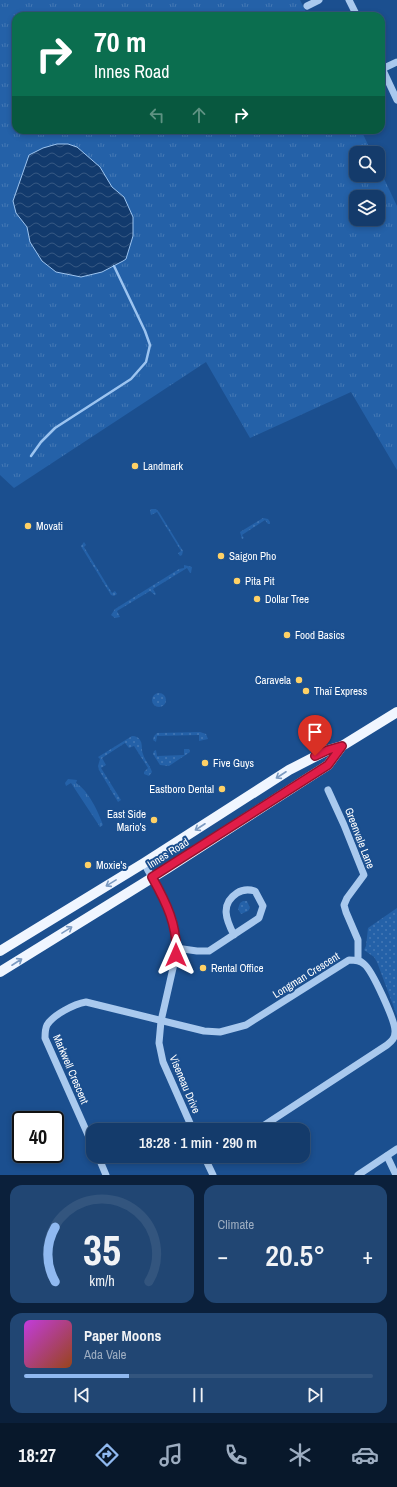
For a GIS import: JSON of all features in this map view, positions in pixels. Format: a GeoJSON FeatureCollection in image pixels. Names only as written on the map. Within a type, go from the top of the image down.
{"type":"FeatureCollection","features":[{"type":"Feature","properties":{"kind":"main road","name":"Innes Road"},"geometry":{"type":"LineString","coordinates":[[0,951],[144,863],[289,770],[328,750],[342,746],[397,712]]}},
{"type":"Feature","properties":{"kind":"main road","name":"Innes Road"},"geometry":{"type":"LineString","coordinates":[[0,972],[328,765],[342,746]]}},
{"type":"Feature","properties":{"kind":"street"},"geometry":{"type":"LineString","coordinates":[[307,6],[320,0]]}},
{"type":"Feature","properties":{"kind":"street"},"geometry":{"type":"LineString","coordinates":[[349,0],[355,12]]}},
{"type":"Feature","properties":{"kind":"street"},"geometry":{"type":"LineString","coordinates":[[385,67],[397,62]]}},
{"type":"Feature","properties":{"kind":"street"},"geometry":{"type":"LineString","coordinates":[[385,74],[397,100]]}},
{"type":"Feature","properties":{"kind":"street","name":"Greenvale Lane"},"geometry":{"type":"LineString","coordinates":[[328,790],[364,875],[347,898],[344,905],[358,940],[358,960]]}},
{"type":"Feature","properties":{"kind":"street","name":"Viseneau Drive"},"geometry":{"type":"LineString","coordinates":[[144,863],[166,903],[173,921],[176,948],[161,1021],[159,1043],[161,1055],[190,1123]]}},
{"type":"Feature","properties":{"kind":"street"},"geometry":{"type":"LineString","coordinates":[[176,948],[197,951],[209,950],[234,936],[259,918],[263,906],[255,891],[249,889],[242,890],[230,898],[226,904],[230,927],[234,936]]}},
{"type":"Feature","properties":{"kind":"street","name":"Longman Crescent"},"geometry":{"type":"LineString","coordinates":[[161,1021],[212,1032],[229,1031],[240,1028],[253,1022],[349,960],[358,960],[363,962],[373,975],[394,1024],[394,1039],[388,1045],[268,1123]]}},
{"type":"Feature","properties":{"kind":"street","name":"Markwell Crescent"},"geometry":{"type":"LineString","coordinates":[[86,1131],[44,1038],[46,1026],[52,1019],[71,1007],[86,1002],[161,1021]]}},
{"type":"Feature","properties":{"kind":"street"},"geometry":{"type":"LineString","coordinates":[[358,1175],[397,1150]]}},
{"type":"Feature","properties":{"kind":"street"},"geometry":{"type":"LineString","coordinates":[[387,1156],[396,1175]]}},
{"type":"Feature","properties":{"kind":"street"},"geometry":{"type":"LineString","coordinates":[[101,1163],[106,1175]]}},
{"type":"Feature","properties":{"kind":"street"},"geometry":{"type":"LineString","coordinates":[[208,1163],[213,1175]]}},
{"type":"Feature","properties":{"kind":"green space"},"geometry":{"type":"Polygon","coordinates":[[[0,0],[300,0],[306,12],[12,12],[12,134],[363,134],[369,146],[349,146],[349,182],[385,182],[385,181],[397,206],[397,470],[351,392],[250,438],[206,362],[14,488],[0,475],[0,0]]]}},
{"type":"Feature","properties":{"kind":"green space"},"geometry":{"type":"Polygon","coordinates":[[[151,509],[156,509],[159,512],[183,551],[182,555],[180,556],[178,553],[181,551],[157,512],[151,515],[151,509]]]}},
{"type":"Feature","properties":{"kind":"green space"},"geometry":{"type":"Polygon","coordinates":[[[263,518],[268,519],[270,524],[268,524],[265,520],[242,535],[244,538],[242,539],[240,532],[263,518]]]}},
{"type":"Feature","properties":{"kind":"green space"},"geometry":{"type":"Polygon","coordinates":[[[84,542],[86,545],[84,547],[112,593],[115,591],[117,594],[114,596],[111,595],[82,548],[81,546],[84,542]]]}},
{"type":"Feature","properties":{"kind":"green space"},"geometry":{"type":"Polygon","coordinates":[[[184,565],[192,567],[191,573],[187,568],[153,589],[156,594],[155,595],[150,591],[117,611],[120,617],[115,618],[111,615],[115,609],[179,569],[184,568],[184,565]]]}},
{"type":"Feature","properties":{"kind":"green space"},"geometry":{"type":"Polygon","coordinates":[[[159,693],[164,695],[166,700],[164,705],[159,707],[154,705],[152,700],[154,695],[159,693]]]}},
{"type":"Feature","properties":{"kind":"green space"},"geometry":{"type":"Polygon","coordinates":[[[200,732],[206,734],[208,739],[199,741],[199,735],[157,736],[156,742],[153,740],[157,733],[200,732]]]}},
{"type":"Feature","properties":{"kind":"green space"},"geometry":{"type":"Polygon","coordinates":[[[132,736],[137,737],[140,740],[142,752],[152,772],[149,776],[144,774],[148,768],[134,746],[129,748],[125,743],[102,758],[106,765],[101,768],[121,800],[118,802],[99,770],[98,766],[100,759],[98,757],[132,736]]]}},
{"type":"Feature","properties":{"kind":"green space"},"geometry":{"type":"Polygon","coordinates":[[[184,749],[189,749],[190,752],[169,766],[160,765],[153,754],[156,750],[157,756],[184,755],[184,749]]]}},
{"type":"Feature","properties":{"kind":"green space"},"geometry":{"type":"Polygon","coordinates":[[[68,779],[77,780],[76,783],[89,796],[96,808],[103,825],[100,827],[71,783],[66,786],[65,783],[68,779]]]}},
{"type":"Feature","properties":{"kind":"green space"},"geometry":{"type":"Polygon","coordinates":[[[247,901],[250,908],[248,911],[241,914],[238,909],[240,903],[247,901]]]}},
{"type":"Feature","properties":{"kind":"green space"},"geometry":{"type":"Polygon","coordinates":[[[397,908],[397,1016],[377,962],[374,957],[364,950],[366,946],[368,928],[397,908]]]}},
{"type":"Feature","properties":{"kind":"water"},"geometry":{"type":"Polygon","coordinates":[[[57,144],[68,144],[77,147],[100,167],[112,187],[124,197],[133,217],[133,236],[126,259],[102,272],[81,277],[56,272],[42,261],[30,242],[27,227],[16,213],[13,201],[29,155],[43,148],[57,144]]]}},
{"type":"Feature","properties":{"kind":"waterway"},"geometry":{"type":"LineString","coordinates":[[31,456],[41,442],[55,428],[131,379],[146,362],[150,345],[145,331],[114,266]]}},
{"type":"Feature","properties":{"kind":"place","name":"Landmark"},"geometry":{"type":"Point","coordinates":[135,466]}},
{"type":"Feature","properties":{"kind":"place","name":"Movati"},"geometry":{"type":"Point","coordinates":[28,526]}},
{"type":"Feature","properties":{"kind":"place","name":"Saigon Pho"},"geometry":{"type":"Point","coordinates":[221,556]}},
{"type":"Feature","properties":{"kind":"place","name":"Pita Pit"},"geometry":{"type":"Point","coordinates":[237,581]}},
{"type":"Feature","properties":{"kind":"place","name":"Dollar Tree"},"geometry":{"type":"Point","coordinates":[257,599]}},
{"type":"Feature","properties":{"kind":"place","name":"Food Basics"},"geometry":{"type":"Point","coordinates":[287,635]}},
{"type":"Feature","properties":{"kind":"place","name":"Caravela"},"geometry":{"type":"Point","coordinates":[299,680]}},
{"type":"Feature","properties":{"kind":"place","name":"Thaï Express"},"geometry":{"type":"Point","coordinates":[306,691]}},
{"type":"Feature","properties":{"kind":"place","name":"Five Guys"},"geometry":{"type":"Point","coordinates":[205,763]}},
{"type":"Feature","properties":{"kind":"place","name":"Eastboro Dental"},"geometry":{"type":"Point","coordinates":[222,789]}},
{"type":"Feature","properties":{"kind":"place","name":"East Side Mario's"},"geometry":{"type":"Point","coordinates":[154,820]}},
{"type":"Feature","properties":{"kind":"place","name":"Moxie's"},"geometry":{"type":"Point","coordinates":[88,865]}},
{"type":"Feature","properties":{"kind":"place","name":"Rental Office"},"geometry":{"type":"Point","coordinates":[203,968]}},
{"type":"Feature","properties":{"kind":"route"},"geometry":{"type":"LineString","coordinates":[[176,955],[176,934],[173,921],[166,903],[152,877],[328,765],[342,746],[315,756]]}}]}
